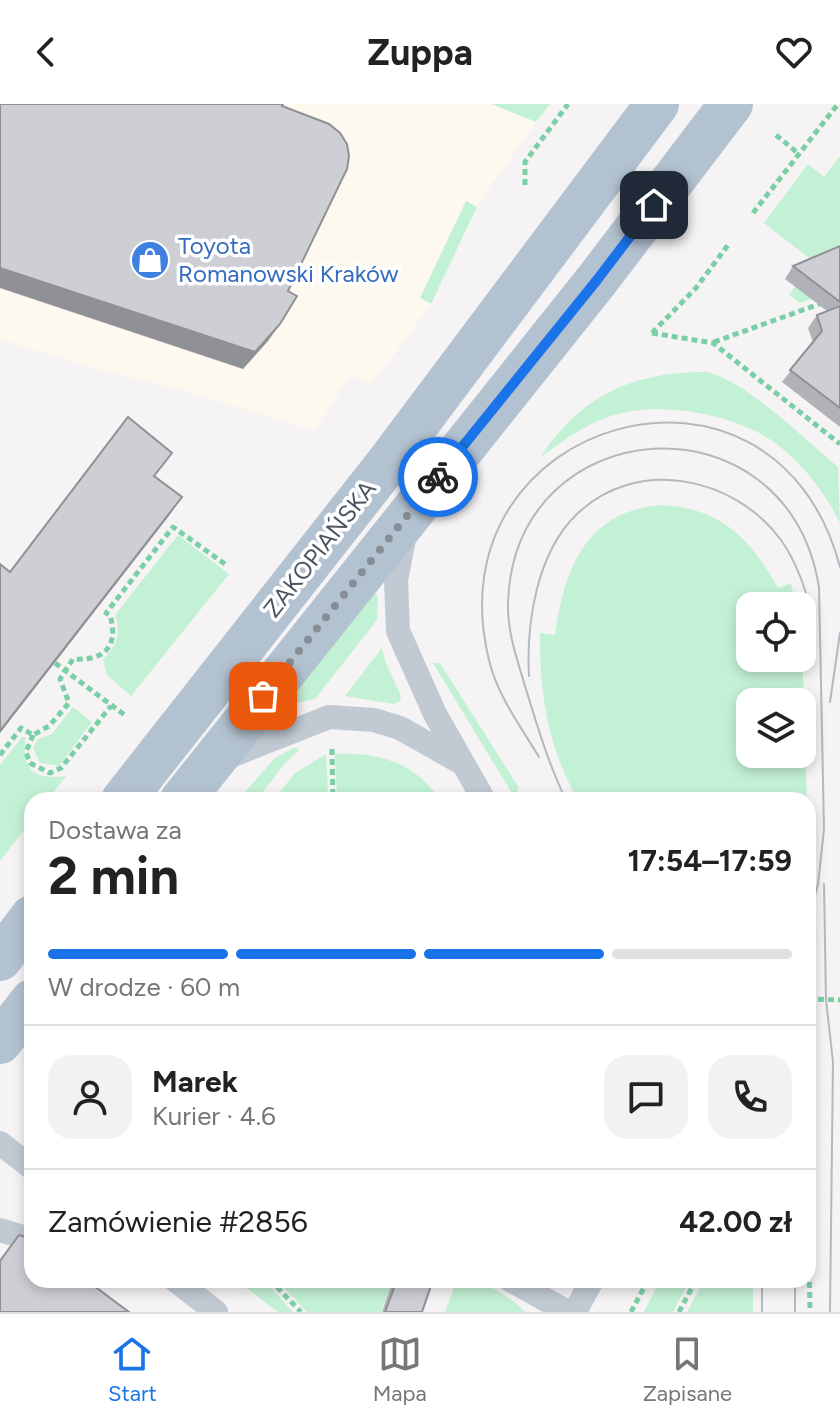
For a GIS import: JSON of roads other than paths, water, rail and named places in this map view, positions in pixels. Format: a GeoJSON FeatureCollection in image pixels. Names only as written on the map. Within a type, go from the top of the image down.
{"type":"FeatureCollection","features":[{"type":"Feature","properties":{"kind":"main road","name":"ZAKOPIAŃSKA"},"geometry":{"type":"LineString","coordinates":[[129,792],[391,459],[657,104]]}},
{"type":"Feature","properties":{"kind":"main road","name":"ZAKOPIAŃSKA"},"geometry":{"type":"LineString","coordinates":[[188,792],[597,280],[731,104]]}},
{"type":"Feature","properties":{"kind":"main road"},"geometry":{"type":"LineString","coordinates":[[0,959],[24,928]]}},
{"type":"Feature","properties":{"kind":"main road"},"geometry":{"type":"LineString","coordinates":[[0,1042],[24,1011]]}},
{"type":"Feature","properties":{"kind":"lane"},"geometry":{"type":"LineString","coordinates":[[410,512],[396,580],[398,631],[435,714],[479,792]]}},
{"type":"Feature","properties":{"kind":"lane"},"geometry":{"type":"LineString","coordinates":[[208,765],[329,717],[374,720],[400,728],[462,763]]}},
{"type":"Feature","properties":{"kind":"lane"},"geometry":{"type":"LineString","coordinates":[[0,1042],[24,1026]]}},
{"type":"Feature","properties":{"kind":"lane"},"geometry":{"type":"LineString","coordinates":[[0,1143],[24,1162]]}},
{"type":"Feature","properties":{"kind":"lane"},"geometry":{"type":"LineString","coordinates":[[0,1230],[24,1238]]}},
{"type":"Feature","properties":{"kind":"lane"},"geometry":{"type":"LineString","coordinates":[[185,1288],[216,1312]]}},
{"type":"Feature","properties":{"kind":"lane"},"geometry":{"type":"LineString","coordinates":[[524,1288],[568,1312]]}},
{"type":"Feature","properties":{"kind":"lane"},"geometry":{"type":"LineString","coordinates":[[575,1312],[588,1288]]}},
{"type":"Feature","properties":{"kind":"tram line"},"geometry":{"type":"LineString","coordinates":[[539,757],[510,710],[489,660],[484,576],[509,508],[557,458],[618,429],[685,423],[749,443],[804,490],[840,567]]}},
{"type":"Feature","properties":{"kind":"tram line"},"geometry":{"type":"LineString","coordinates":[[563,792],[543,744],[511,634],[508,603],[522,539],[555,491],[601,461],[654,449],[708,455],[758,480],[797,523],[819,587],[824,829],[816,892]]}},
{"type":"Feature","properties":{"kind":"tram line"},"geometry":{"type":"LineString","coordinates":[[529,676],[532,612],[543,569],[552,549],[576,515],[600,497],[627,485],[655,480],[683,481],[711,488],[738,501],[761,518],[781,540],[805,592]]}},
{"type":"Feature","properties":{"kind":"tram line"},"geometry":{"type":"LineString","coordinates":[[830,702],[840,633]]}},
{"type":"Feature","properties":{"kind":"tram line"},"geometry":{"type":"LineString","coordinates":[[824,884],[826,1000],[833,1062],[830,1312]]}},
{"type":"Feature","properties":{"kind":"tram line"},"geometry":{"type":"LineString","coordinates":[[762,1288],[762,1312]]}},
{"type":"Feature","properties":{"kind":"tram line"},"geometry":{"type":"LineString","coordinates":[[795,1288],[795,1312]]}},
{"type":"Feature","properties":{"kind":"place","name":"Toyota Romanowski Kraków"},"geometry":{"type":"Point","coordinates":[150,260]}}]}
